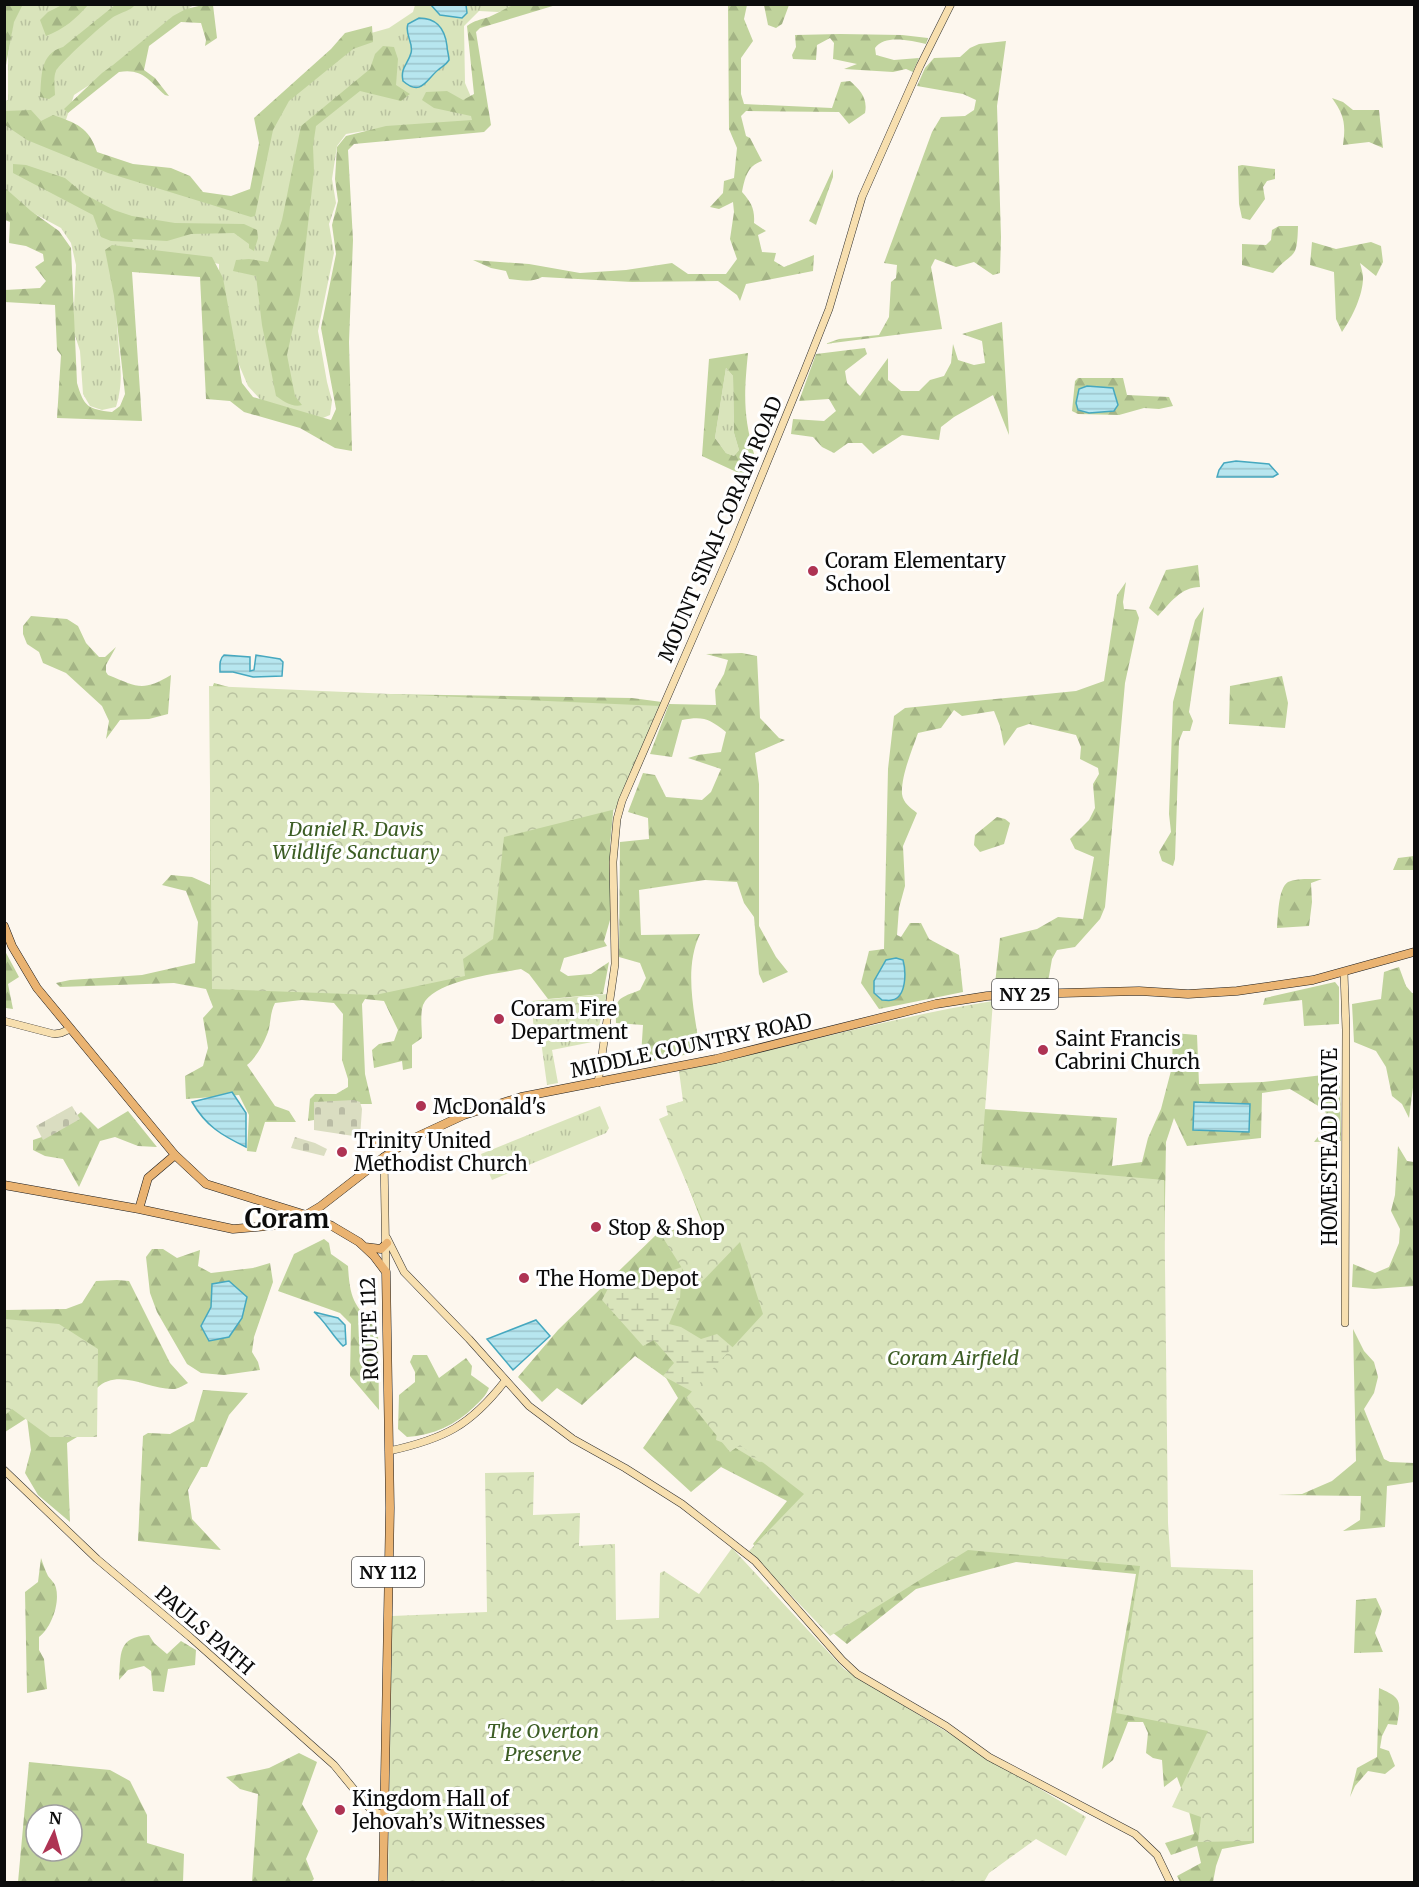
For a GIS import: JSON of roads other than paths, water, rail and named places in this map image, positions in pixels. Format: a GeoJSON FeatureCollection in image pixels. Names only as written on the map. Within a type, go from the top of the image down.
{"type":"FeatureCollection","features":[{"type":"Feature","properties":{"kind":"main road","name":"MOUNT SINAI-CORAM ROAD"},"geometry":{"type":"LineString","coordinates":[[597,1083],[615,964],[613,862],[616,819],[732,548],[804,372],[829,308],[861,197],[920,66],[951,4]]}},
{"type":"Feature","properties":{"kind":"main road","name":"ROUTE 112"},"geometry":{"type":"LineString","coordinates":[[4,926],[12,946],[37,988],[175,1155],[206,1184],[306,1215],[332,1226],[364,1246],[386,1272],[390,1508],[383,1882]]}},
{"type":"Feature","properties":{"kind":"main road","name":"MIDDLE COUNTRY ROAD"},"geometry":{"type":"LineString","coordinates":[[4,1185],[139,1209],[233,1229],[279,1225],[306,1215],[321,1206],[408,1141],[444,1123],[495,1104],[762,1049],[839,1030],[900,1011],[936,1004],[987,996],[1025,994],[1139,990],[1188,994],[1215,993],[1302,982],[1414,952]]}},
{"type":"Feature","properties":{"kind":"main road","name":"HOMESTEAD DRIVE"},"geometry":{"type":"LineString","coordinates":[[1344,972],[1346,1030],[1345,1323]]}},
{"type":"Feature","properties":{"kind":"main road"},"geometry":{"type":"LineString","coordinates":[[4,1021],[54,1034],[70,1029]]}},
{"type":"Feature","properties":{"kind":"main road"},"geometry":{"type":"LineString","coordinates":[[376,1144],[408,1141]]}},
{"type":"Feature","properties":{"kind":"main road"},"geometry":{"type":"LineString","coordinates":[[139,1209],[148,1178],[175,1155]]}},
{"type":"Feature","properties":{"kind":"main road"},"geometry":{"type":"LineString","coordinates":[[384,1157],[386,1272]]}},
{"type":"Feature","properties":{"kind":"main road"},"geometry":{"type":"LineString","coordinates":[[364,1246],[381,1249],[387,1241]]}},
{"type":"Feature","properties":{"kind":"main road"},"geometry":{"type":"LineString","coordinates":[[387,1241],[404,1272],[458,1326],[529,1406],[557,1427],[682,1504],[755,1561],[857,1674],[946,1726],[988,1757],[1135,1834],[1157,1855],[1170,1882]]}},
{"type":"Feature","properties":{"kind":"main road"},"geometry":{"type":"LineString","coordinates":[[389,1451],[420,1444],[447,1434],[471,1417],[495,1395],[506,1381]]}},
{"type":"Feature","properties":{"kind":"main road","name":"PAULS PATH"},"geometry":{"type":"LineString","coordinates":[[4,1470],[97,1559],[190,1637],[334,1765],[371,1810],[383,1815]]}},
{"type":"Feature","properties":{"kind":"water"},"geometry":{"type":"Polygon","coordinates":[[[431,5],[466,5],[467,13],[462,18],[440,15],[431,5]]]}},
{"type":"Feature","properties":{"kind":"water"},"geometry":{"type":"Polygon","coordinates":[[[419,18],[435,22],[442,30],[449,60],[423,85],[414,87],[403,81],[403,73],[412,49],[407,31],[408,24],[419,18]]]}},
{"type":"Feature","properties":{"kind":"water"},"geometry":{"type":"Polygon","coordinates":[[[1087,386],[1113,388],[1118,405],[1114,411],[1089,413],[1078,410],[1076,403],[1079,389],[1087,386]]]}},
{"type":"Feature","properties":{"kind":"water"},"geometry":{"type":"Polygon","coordinates":[[[1236,461],[1269,464],[1278,474],[1273,477],[1217,477],[1224,463],[1236,461]]]}},
{"type":"Feature","properties":{"kind":"water"},"geometry":{"type":"Polygon","coordinates":[[[224,655],[250,657],[250,671],[254,670],[256,655],[280,659],[283,662],[282,676],[253,677],[233,672],[220,672],[224,655]]]}},
{"type":"Feature","properties":{"kind":"water"},"geometry":{"type":"Polygon","coordinates":[[[896,958],[903,960],[905,977],[903,989],[897,998],[882,1000],[874,993],[874,981],[886,960],[896,958]]]}},
{"type":"Feature","properties":{"kind":"water"},"geometry":{"type":"Polygon","coordinates":[[[232,1092],[246,1113],[246,1147],[215,1129],[192,1102],[232,1092]]]}},
{"type":"Feature","properties":{"kind":"water"},"geometry":{"type":"Polygon","coordinates":[[[1194,1102],[1250,1104],[1249,1132],[1193,1130],[1194,1102]]]}},
{"type":"Feature","properties":{"kind":"water"},"geometry":{"type":"Polygon","coordinates":[[[229,1281],[247,1297],[242,1318],[229,1337],[209,1341],[201,1326],[211,1307],[212,1284],[229,1281]]]}},
{"type":"Feature","properties":{"kind":"water"},"geometry":{"type":"Polygon","coordinates":[[[314,1312],[338,1318],[345,1325],[346,1344],[343,1346],[314,1312]]]}},
{"type":"Feature","properties":{"kind":"water"},"geometry":{"type":"Polygon","coordinates":[[[536,1320],[550,1336],[513,1370],[487,1339],[536,1320]]]}},
{"type":"Feature","properties":{"kind":"place","name":"Coram Elementary School"},"geometry":{"type":"Point","coordinates":[813,571]}},
{"type":"Feature","properties":{"kind":"place","name":"Coram Fire Department"},"geometry":{"type":"Point","coordinates":[499,1019]}},
{"type":"Feature","properties":{"kind":"place","name":"Saint Francis Cabrini Church"},"geometry":{"type":"Point","coordinates":[1043,1050]}},
{"type":"Feature","properties":{"kind":"place","name":"McDonald's"},"geometry":{"type":"Point","coordinates":[421,1106]}},
{"type":"Feature","properties":{"kind":"place","name":"Trinity United Methodist Church"},"geometry":{"type":"Point","coordinates":[342,1152]}},
{"type":"Feature","properties":{"kind":"place","name":"Stop & Shop"},"geometry":{"type":"Point","coordinates":[596,1227]}},
{"type":"Feature","properties":{"kind":"place","name":"The Home Depot"},"geometry":{"type":"Point","coordinates":[524,1278]}},
{"type":"Feature","properties":{"kind":"place","name":"Kingdom Hall of Jehovah’s Witnesses"},"geometry":{"type":"Point","coordinates":[340,1810]}},
{"type":"Feature","properties":{"kind":"district","name":"Coram"},"geometry":{"type":"Point","coordinates":[287,1218]}},
{"type":"Feature","properties":{"kind":"park label","name":"Daniel R. Davis Wildlife Sanctuary"},"geometry":{"type":"Point","coordinates":[356,840]}},
{"type":"Feature","properties":{"kind":"park label","name":"Coram Airfield"},"geometry":{"type":"Point","coordinates":[953,1357]}},
{"type":"Feature","properties":{"kind":"park label","name":"The Overton Preserve"},"geometry":{"type":"Point","coordinates":[543,1742]}}]}
